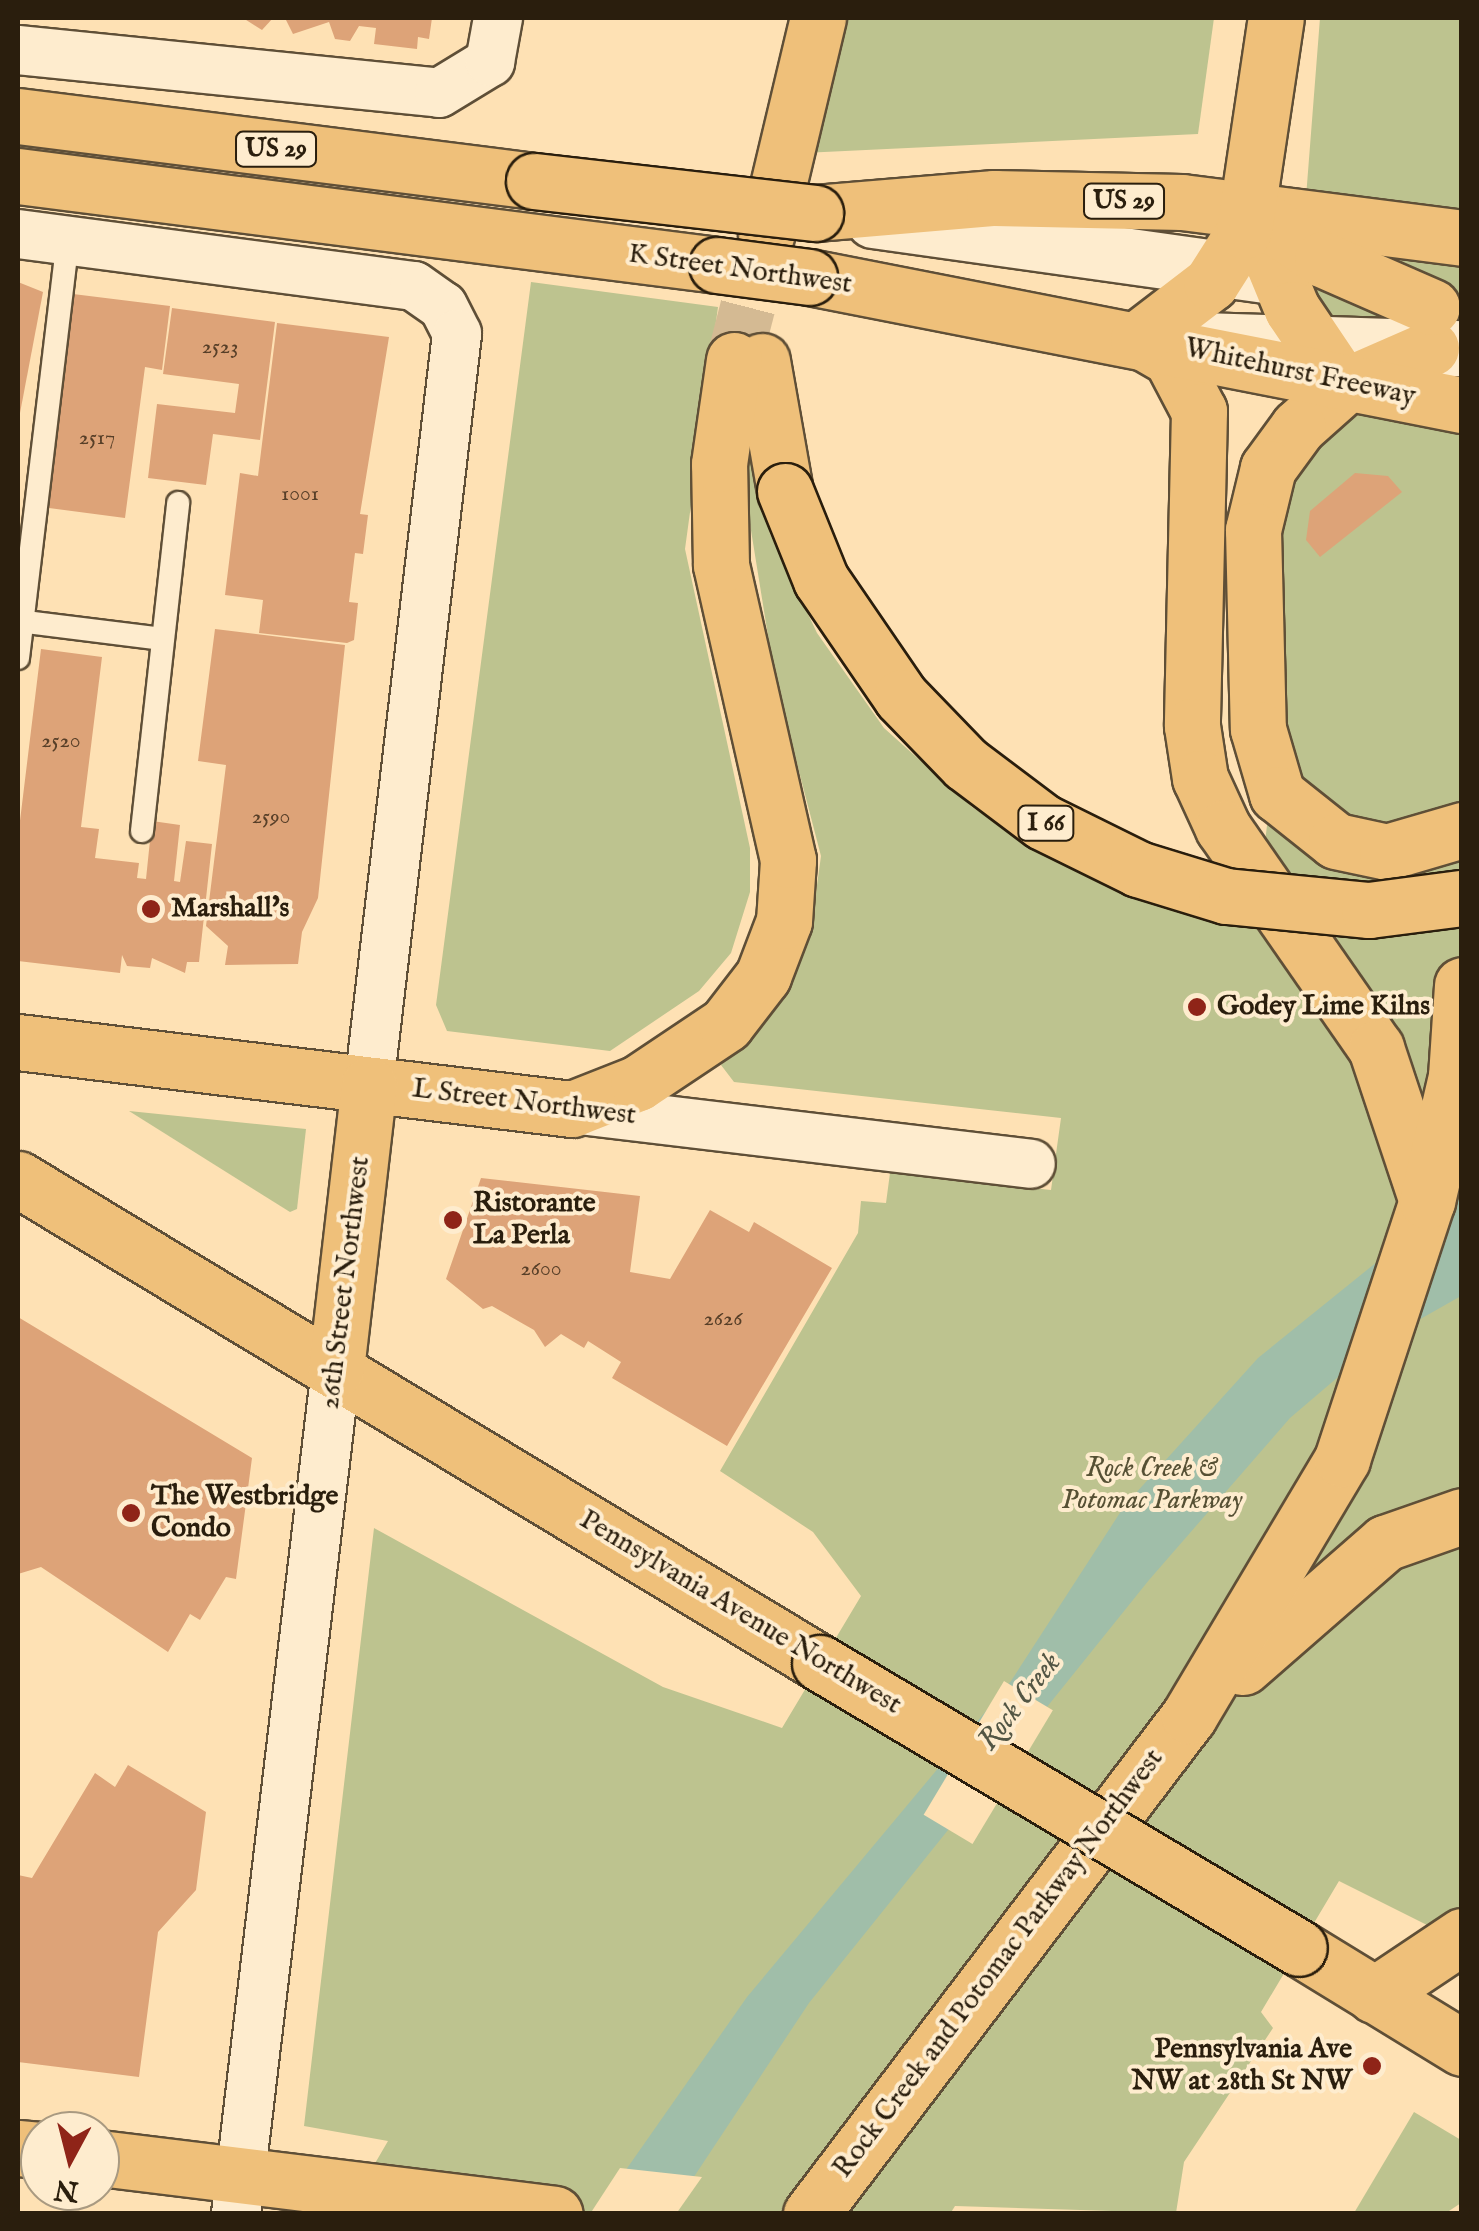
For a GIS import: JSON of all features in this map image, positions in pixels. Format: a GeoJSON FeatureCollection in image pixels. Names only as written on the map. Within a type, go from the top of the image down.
{"type":"FeatureCollection","features":[{"type":"Feature","properties":{"kind":"main road"},"geometry":{"type":"LineString","coordinates":[[766,236],[818,18]]}},
{"type":"Feature","properties":{"kind":"main road"},"geometry":{"type":"LineString","coordinates":[[1276,18],[1252,212],[1223,267],[1193,300],[1138,339],[1171,358],[1199,411],[1192,726],[1200,778],[1224,828],[1376,1048],[1427,1201]]}},
{"type":"Feature","properties":{"kind":"main road","name":"US 29"},"geometry":{"type":"LineString","coordinates":[[18,116],[815,213],[991,216],[1252,212],[1462,238]]}},
{"type":"Feature","properties":{"kind":"main road","name":"K Street Northwest"},"geometry":{"type":"LineString","coordinates":[[18,176],[809,277],[1138,339],[1310,341],[1447,329]]}},
{"type":"Feature","properties":{"kind":"main road"},"geometry":{"type":"LineString","coordinates":[[1252,212],[1278,278],[1310,341],[1344,386]]}},
{"type":"Feature","properties":{"kind":"main road"},"geometry":{"type":"LineString","coordinates":[[1252,212],[1322,259],[1447,329]]}},
{"type":"Feature","properties":{"kind":"main road"},"geometry":{"type":"LineString","coordinates":[[991,216],[1278,278],[1447,329]]}},
{"type":"Feature","properties":{"kind":"main road"},"geometry":{"type":"LineString","coordinates":[[1447,329],[1344,386],[1298,426],[1268,468],[1254,509],[1260,755],[1277,794],[1336,841],[1387,852],[1462,830]]}},
{"type":"Feature","properties":{"kind":"main road","name":"Whitehurst Freeway"},"geometry":{"type":"LineString","coordinates":[[1138,339],[1344,386],[1462,405]]}},
{"type":"Feature","properties":{"kind":"main road","name":"I 66"},"geometry":{"type":"LineString","coordinates":[[572,1109],[638,1083],[726,1024],[763,976],[784,921],[783,831],[721,565],[719,464],[748,360],[785,491],[820,580],[901,698],[966,764],[1043,822],[1138,868],[1226,896],[1369,910],[1462,898]]}},
{"type":"Feature","properties":{"kind":"main road"},"geometry":{"type":"LineString","coordinates":[[1189,1716],[1342,1459],[1377,1370],[1427,1201],[1459,1069],[1462,985]]}},
{"type":"Feature","properties":{"kind":"main road","name":"L Street Northwest"},"geometry":{"type":"LineString","coordinates":[[18,1042],[572,1109]]}},
{"type":"Feature","properties":{"kind":"main road","name":"26th Street Northwest"},"geometry":{"type":"LineString","coordinates":[[336,1369],[369,1085]]}},
{"type":"Feature","properties":{"kind":"main road","name":"Pennsylvania Avenue Northwest"},"geometry":{"type":"LineString","coordinates":[[21,1189],[336,1369],[1462,2048]]}},
{"type":"Feature","properties":{"kind":"main road"},"geometry":{"type":"LineString","coordinates":[[1189,1716],[1374,1551],[1407,1530],[1462,1516]]}},
{"type":"Feature","properties":{"kind":"main road","name":"Rock Creek and Potomac Parkway Northwest"},"geometry":{"type":"LineString","coordinates":[[811,2214],[1189,1716]]}},
{"type":"Feature","properties":{"kind":"main road"},"geometry":{"type":"LineString","coordinates":[[1374,1995],[1462,1936]]}},
{"type":"Feature","properties":{"kind":"main road"},"geometry":{"type":"LineString","coordinates":[[120,2163],[238,2194],[360,2188],[555,2214]]}},
{"type":"Feature","properties":{"kind":"street"},"geometry":{"type":"LineString","coordinates":[[18,50],[415,94],[476,78],[496,33]]}},
{"type":"Feature","properties":{"kind":"street"},"geometry":{"type":"LineString","coordinates":[[18,234],[68,240]]}},
{"type":"Feature","properties":{"kind":"street","name":"26th Street Northwest"},"geometry":{"type":"LineString","coordinates":[[68,240],[414,286],[443,306],[457,334],[369,1085]]}},
{"type":"Feature","properties":{"kind":"street","name":"L Street Northwest"},"geometry":{"type":"LineString","coordinates":[[572,1109],[1032,1164]]}},
{"type":"Feature","properties":{"kind":"street","name":"26th Street Northwest"},"geometry":{"type":"LineString","coordinates":[[238,2194],[336,1369]]}},
{"type":"Feature","properties":{"kind":"lane"},"geometry":{"type":"LineString","coordinates":[[18,658],[68,240]]}},
{"type":"Feature","properties":{"kind":"lane"},"geometry":{"type":"LineString","coordinates":[[142,831],[178,502]]}},
{"type":"Feature","properties":{"kind":"lane"},"geometry":{"type":"LineString","coordinates":[[20,621],[162,639]]}},
{"type":"Feature","properties":{"kind":"green space"},"geometry":{"type":"Polygon","coordinates":[[[839,18],[1214,18],[1198,134],[803,153],[839,18]]]}},
{"type":"Feature","properties":{"kind":"green space","name":"Rock Creek & Potomac Parkway"},"geometry":{"type":"Polygon","coordinates":[[[1320,18],[1461,18],[1461,1942],[1339,1881],[1261,2012],[1273,2028],[1184,2162],[1176,2213],[955,2206],[950,2214],[346,2213],[388,2141],[304,2126],[374,1528],[663,1687],[782,1728],[861,1596],[813,1532],[720,1471],[858,1233],[861,1201],[886,1203],[890,1173],[1051,1190],[1061,1118],[734,1082],[721,1065],[784,988],[811,929],[821,856],[775,679],[739,456],[751,455],[770,534],[817,633],[884,728],[972,807],[1045,856],[1117,890],[1255,928],[1278,731],[1284,479],[1320,18]]]}},
{"type":"Feature","properties":{"kind":"green space"},"geometry":{"type":"Polygon","coordinates":[[[531,282],[718,307],[685,549],[750,848],[750,892],[731,953],[699,991],[610,1051],[447,1031],[436,1005],[531,282]]]}},
{"type":"Feature","properties":{"kind":"green space"},"geometry":{"type":"Polygon","coordinates":[[[129,1111],[306,1129],[297,1209],[290,1212],[129,1111]]]}},
{"type":"Feature","properties":{"kind":"green space"},"geometry":{"type":"Polygon","coordinates":[[[1414,2112],[1461,2140],[1461,2203],[1446,2213],[1354,2213],[1414,2112]]]}},
{"type":"Feature","properties":{"kind":"water","name":"Rock Creek"},"geometry":{"type":"Polygon","coordinates":[[[1461,1194],[1461,1296],[1378,1343],[1290,1418],[1149,1580],[809,2003],[670,2213],[595,2214],[747,1997],[1011,1681],[1125,1505],[1258,1358],[1461,1194]]]}},
{"type":"Feature","properties":{"kind":"pier"},"geometry":{"type":"Polygon","coordinates":[[[1004,1681],[1053,1710],[973,1844],[924,1815],[1004,1681]]]}},
{"type":"Feature","properties":{"kind":"pier"},"geometry":{"type":"Polygon","coordinates":[[[620,2168],[702,2177],[676,2214],[590,2214],[620,2168]]]}},
{"type":"Feature","properties":{"kind":"building"},"geometry":{"type":"Polygon","coordinates":[[[243,18],[273,18],[262,30],[243,18]]]}},
{"type":"Feature","properties":{"kind":"building"},"geometry":{"type":"Polygon","coordinates":[[[285,18],[432,18],[429,39],[418,37],[417,49],[374,44],[376,28],[359,26],[350,41],[335,39],[329,22],[293,34],[285,18]]]}},
{"type":"Feature","properties":{"kind":"building"},"geometry":{"type":"Polygon","coordinates":[[[18,282],[43,292],[20,413],[18,413],[18,282]]]}},
{"type":"Feature","properties":{"kind":"building"},"geometry":{"type":"Polygon","coordinates":[[[73,294],[170,306],[162,370],[145,367],[125,518],[49,508],[73,294]]]}},
{"type":"Feature","properties":{"kind":"building"},"geometry":{"type":"Polygon","coordinates":[[[172,308],[275,322],[260,440],[213,434],[206,485],[148,478],[157,404],[235,413],[239,384],[163,374],[172,308]]]}},
{"type":"Feature","properties":{"kind":"building"},"geometry":{"type":"Polygon","coordinates":[[[277,323],[389,337],[360,514],[368,515],[363,554],[355,553],[349,602],[358,603],[354,640],[347,643],[259,633],[263,600],[225,595],[240,473],[258,476],[277,323]]]}},
{"type":"Feature","properties":{"kind":"building"},"geometry":{"type":"Polygon","coordinates":[[[1355,473],[1388,476],[1402,492],[1320,557],[1306,540],[1310,511],[1355,473]]]}},
{"type":"Feature","properties":{"kind":"building"},"geometry":{"type":"Polygon","coordinates":[[[215,629],[345,645],[318,898],[302,932],[298,964],[225,965],[228,946],[206,926],[226,765],[198,761],[215,629]]]}},
{"type":"Feature","properties":{"kind":"building"},"geometry":{"type":"Polygon","coordinates":[[[41,649],[102,657],[81,827],[99,829],[95,858],[139,863],[137,878],[146,879],[152,821],[180,825],[174,881],[180,882],[186,841],[212,844],[199,962],[187,962],[185,973],[152,958],[150,968],[127,966],[122,955],[120,973],[18,961],[18,837],[41,649]]]}},
{"type":"Feature","properties":{"kind":"building"},"geometry":{"type":"Polygon","coordinates":[[[481,1178],[640,1196],[630,1272],[670,1279],[710,1210],[749,1232],[754,1222],[832,1268],[727,1446],[612,1378],[621,1362],[588,1341],[584,1348],[561,1334],[545,1347],[534,1330],[492,1306],[483,1309],[446,1279],[481,1178]]]}},
{"type":"Feature","properties":{"kind":"building","name":"The Westbridge Condo"},"geometry":{"type":"Polygon","coordinates":[[[18,1317],[252,1458],[236,1579],[226,1577],[200,1620],[190,1614],[168,1652],[41,1567],[18,1574],[18,1317]]]}},
{"type":"Feature","properties":{"kind":"building"},"geometry":{"type":"Polygon","coordinates":[[[128,1765],[206,1812],[196,1890],[158,1932],[139,2077],[18,2062],[18,1875],[32,1878],[95,1773],[115,1787],[128,1765]]]}},
{"type":"Feature","properties":{"kind":"tunnel"},"geometry":{"type":"LineString","coordinates":[[734,360],[766,236]]}},
{"type":"Feature","properties":{"kind":"place","name":"Marshall's"},"geometry":{"type":"Point","coordinates":[151,909]}},
{"type":"Feature","properties":{"kind":"place","name":"Godey Lime Kilns"},"geometry":{"type":"Point","coordinates":[1197,1007]}},
{"type":"Feature","properties":{"kind":"place","name":"Ristorante La Perla"},"geometry":{"type":"Point","coordinates":[453,1220]}},
{"type":"Feature","properties":{"kind":"place","name":"The Westbridge Condo"},"geometry":{"type":"Point","coordinates":[131,1513]}},
{"type":"Feature","properties":{"kind":"place","name":"Pennsylvania Ave NW at 28th St NW"},"geometry":{"type":"Point","coordinates":[1372,2066]}}]}
